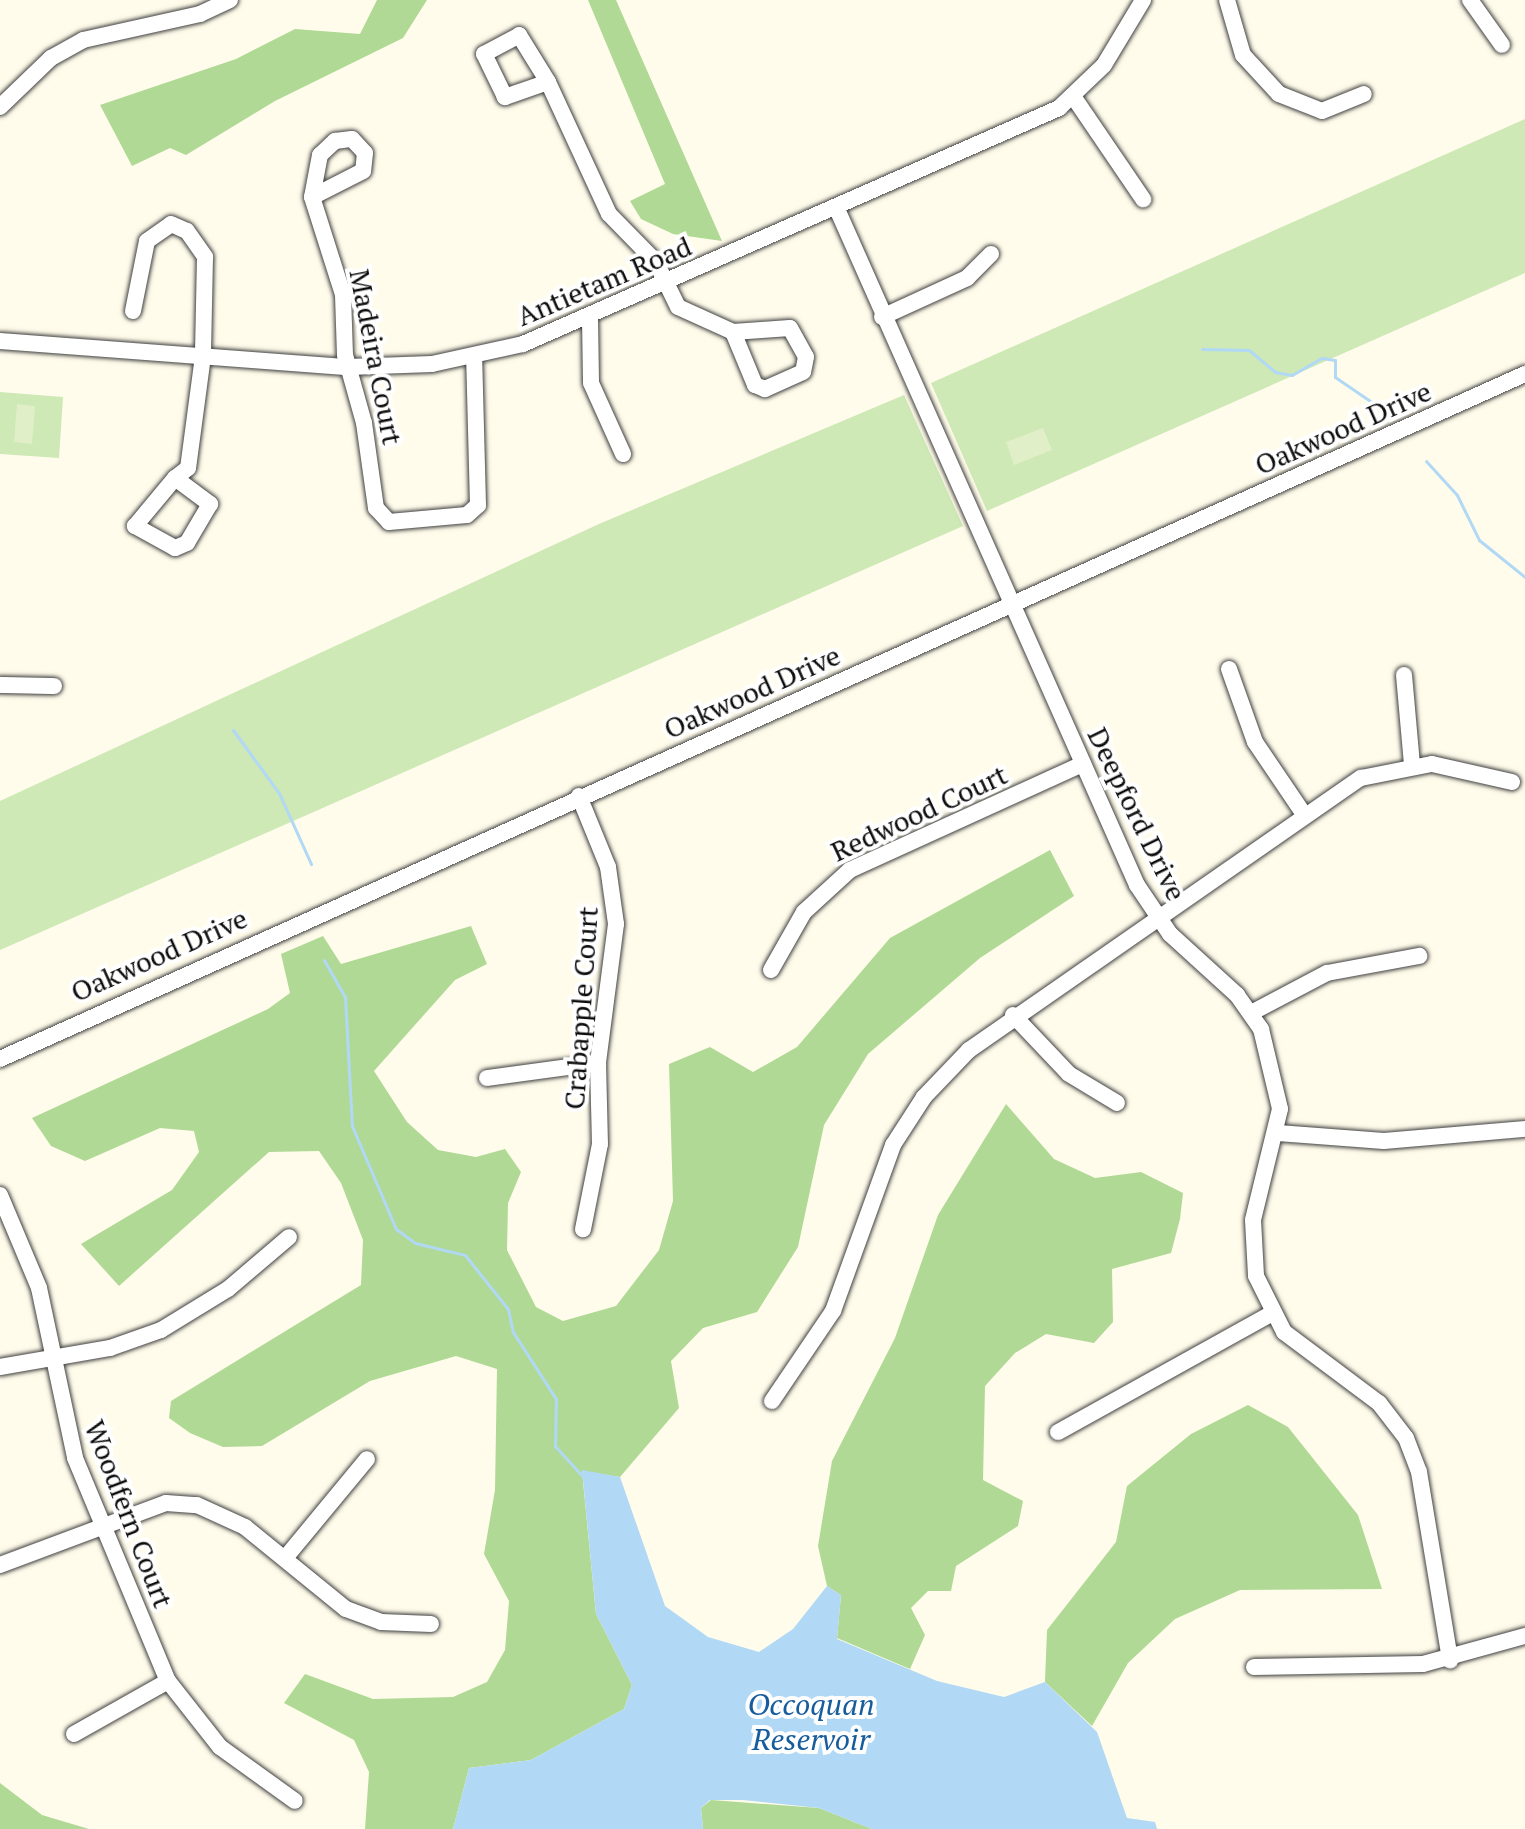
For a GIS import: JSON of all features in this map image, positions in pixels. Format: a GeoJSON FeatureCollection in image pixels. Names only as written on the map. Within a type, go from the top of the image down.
{"type":"FeatureCollection","features":[{"type":"Feature","properties":{"kind":"street"},"geometry":{"type":"LineString","coordinates":[[0,107],[51,58],[83,40],[200,14],[230,0]]}},
{"type":"Feature","properties":{"kind":"street","name":"Antietam Road"},"geometry":{"type":"LineString","coordinates":[[0,341],[348,367],[474,357],[590,318],[837,209],[1073,96],[1116,48],[1143,0]]}},
{"type":"Feature","properties":{"kind":"street"},"geometry":{"type":"LineString","coordinates":[[1227,0],[1243,55],[1279,94],[1322,111],[1364,94]]}},
{"type":"Feature","properties":{"kind":"street"},"geometry":{"type":"LineString","coordinates":[[1470,0],[1502,45]]}},
{"type":"Feature","properties":{"kind":"street"},"geometry":{"type":"LineString","coordinates":[[548,82],[604,206],[649,252],[686,313],[733,332],[790,328],[806,368],[765,389],[755,385],[733,332]]}},
{"type":"Feature","properties":{"kind":"street"},"geometry":{"type":"LineString","coordinates":[[1073,96],[1143,199]]}},
{"type":"Feature","properties":{"kind":"street","name":"Madeira Court"},"geometry":{"type":"LineString","coordinates":[[312,197],[343,295],[348,367],[376,508],[401,524],[467,515],[478,505],[474,357]]}},
{"type":"Feature","properties":{"kind":"street","name":"Deepford Drive"},"geometry":{"type":"LineString","coordinates":[[837,209],[882,317],[1083,764],[1155,915],[1251,1013],[1275,1070],[1278,1133],[1251,1242],[1271,1314],[1297,1346],[1379,1403],[1406,1438],[1419,1472],[1450,1660]]}},
{"type":"Feature","properties":{"kind":"street"},"geometry":{"type":"LineString","coordinates":[[133,311],[147,241],[171,224],[187,231],[205,257],[203,356],[188,468],[175,478],[135,526],[175,548],[210,509],[207,499],[175,478]]}},
{"type":"Feature","properties":{"kind":"street"},"geometry":{"type":"LineString","coordinates":[[882,317],[967,278],[991,254]]}},
{"type":"Feature","properties":{"kind":"street"},"geometry":{"type":"LineString","coordinates":[[590,318],[591,383],[623,454]]}},
{"type":"Feature","properties":{"kind":"street","name":"Oakwood Drive"},"geometry":{"type":"LineString","coordinates":[[0,1059],[579,796],[1525,374]]}},
{"type":"Feature","properties":{"kind":"street"},"geometry":{"type":"LineString","coordinates":[[1229,669],[1255,742],[1303,813]]}},
{"type":"Feature","properties":{"kind":"street"},"geometry":{"type":"LineString","coordinates":[[1404,675],[1412,765]]}},
{"type":"Feature","properties":{"kind":"street"},"geometry":{"type":"LineString","coordinates":[[0,685],[54,686]]}},
{"type":"Feature","properties":{"kind":"street","name":"Redwood Court"},"geometry":{"type":"LineString","coordinates":[[771,970],[804,912],[850,870],[1083,764]]}},
{"type":"Feature","properties":{"kind":"street"},"geometry":{"type":"LineString","coordinates":[[772,1401],[833,1311],[880,1171],[907,1120],[943,1075],[1013,1015],[1303,813],[1361,778],[1412,765],[1512,782]]}},
{"type":"Feature","properties":{"kind":"street","name":"Crabapple Court"},"geometry":{"type":"LineString","coordinates":[[579,796],[608,867],[616,924],[598,1063],[600,1144],[583,1229]]}},
{"type":"Feature","properties":{"kind":"street"},"geometry":{"type":"LineString","coordinates":[[1251,1013],[1327,973],[1419,956]]}},
{"type":"Feature","properties":{"kind":"street"},"geometry":{"type":"LineString","coordinates":[[1013,1015],[1069,1074],[1117,1103]]}},
{"type":"Feature","properties":{"kind":"street"},"geometry":{"type":"LineString","coordinates":[[487,1078],[598,1063]]}},
{"type":"Feature","properties":{"kind":"street"},"geometry":{"type":"LineString","coordinates":[[1278,1133],[1384,1141],[1525,1129]]}},
{"type":"Feature","properties":{"kind":"street","name":"Woodfern Court"},"geometry":{"type":"LineString","coordinates":[[0,1195],[24,1243],[67,1430],[102,1527],[168,1681],[220,1747],[295,1801]]}},
{"type":"Feature","properties":{"kind":"street"},"geometry":{"type":"LineString","coordinates":[[0,1367],[133,1341],[188,1317],[289,1237]]}},
{"type":"Feature","properties":{"kind":"street"},"geometry":{"type":"LineString","coordinates":[[1058,1432],[1271,1314]]}},
{"type":"Feature","properties":{"kind":"street"},"geometry":{"type":"LineString","coordinates":[[286,1557],[367,1459]]}},
{"type":"Feature","properties":{"kind":"street"},"geometry":{"type":"LineString","coordinates":[[0,1565],[166,1503],[197,1505],[228,1516],[286,1557],[346,1609],[381,1622],[431,1624]]}},
{"type":"Feature","properties":{"kind":"street"},"geometry":{"type":"LineString","coordinates":[[1254,1667],[1450,1660],[1525,1636]]}},
{"type":"Feature","properties":{"kind":"street"},"geometry":{"type":"LineString","coordinates":[[74,1734],[168,1681]]}},
{"type":"Feature","properties":{"kind":"green space"},"geometry":{"type":"Polygon","coordinates":[[[377,0],[427,0],[403,38],[275,101],[186,155],[170,148],[132,166],[100,105],[236,59],[295,29],[360,34],[377,0]]]}},
{"type":"Feature","properties":{"kind":"green space"},"geometry":{"type":"Polygon","coordinates":[[[588,0],[616,0],[722,241],[673,234],[641,219],[630,201],[665,184],[588,0]]]}},
{"type":"Feature","properties":{"kind":"green space"},"geometry":{"type":"Polygon","coordinates":[[[1525,119],[1525,273],[987,511],[931,383],[1525,119]]]}},
{"type":"Feature","properties":{"kind":"green space"},"geometry":{"type":"Polygon","coordinates":[[[0,392],[63,397],[59,458],[0,454],[0,392]]]}},
{"type":"Feature","properties":{"kind":"green space"},"geometry":{"type":"Polygon","coordinates":[[[904,395],[963,526],[0,950],[0,801],[599,524],[904,395]]]}},
{"type":"Feature","properties":{"kind":"green space"},"geometry":{"type":"Polygon","coordinates":[[[17,404],[35,406],[32,444],[14,442],[17,404]]]}},
{"type":"Feature","properties":{"kind":"green space"},"geometry":{"type":"Polygon","coordinates":[[[1043,428],[1052,450],[1014,465],[1006,442],[1043,428]]]}},
{"type":"Feature","properties":{"kind":"green space"},"geometry":{"type":"Polygon","coordinates":[[[1050,850],[1074,896],[980,958],[868,1054],[824,1125],[798,1247],[757,1312],[703,1328],[671,1361],[679,1408],[620,1477],[582,1471],[596,1614],[632,1685],[624,1709],[531,1760],[469,1768],[453,1829],[365,1829],[369,1772],[354,1740],[284,1703],[305,1674],[373,1699],[453,1697],[487,1682],[505,1650],[509,1601],[484,1554],[495,1490],[497,1369],[456,1356],[370,1381],[262,1446],[223,1447],[190,1433],[169,1418],[171,1401],[361,1285],[363,1240],[341,1183],[319,1151],[269,1152],[119,1286],[81,1244],[172,1190],[199,1152],[194,1131],[160,1128],[85,1161],[51,1146],[32,1118],[268,1009],[290,993],[281,954],[323,936],[341,964],[471,926],[487,964],[455,980],[374,1071],[407,1122],[438,1150],[476,1157],[505,1149],[521,1172],[508,1203],[507,1250],[536,1307],[563,1321],[616,1306],[659,1250],[673,1201],[669,1064],[710,1047],[753,1072],[797,1047],[890,938],[1050,850]]]}},
{"type":"Feature","properties":{"kind":"green space"},"geometry":{"type":"Polygon","coordinates":[[[1006,1104],[1054,1159],[1095,1178],[1141,1172],[1183,1193],[1180,1219],[1171,1253],[1112,1269],[1113,1322],[1094,1343],[1046,1334],[1015,1353],[985,1386],[983,1480],[1023,1501],[1018,1526],[956,1566],[951,1591],[928,1591],[911,1608],[925,1635],[910,1669],[837,1638],[841,1595],[827,1586],[818,1546],[832,1461],[895,1338],[938,1215],[1006,1104]]]}},
{"type":"Feature","properties":{"kind":"green space"},"geometry":{"type":"Polygon","coordinates":[[[1248,1405],[1288,1427],[1358,1515],[1382,1589],[1240,1590],[1175,1619],[1128,1663],[1092,1726],[1045,1682],[1047,1630],[1116,1542],[1127,1486],[1191,1434],[1248,1405]]]}},
{"type":"Feature","properties":{"kind":"green space"},"geometry":{"type":"Polygon","coordinates":[[[0,1783],[42,1815],[89,1829],[0,1829],[0,1783]]]}},
{"type":"Feature","properties":{"kind":"green space"},"geometry":{"type":"Polygon","coordinates":[[[711,1800],[819,1808],[872,1829],[703,1829],[701,1808],[711,1800]]]}},
{"type":"Feature","properties":{"kind":"water","name":"Occoquan Reservoir"},"geometry":{"type":"Polygon","coordinates":[[[582,1470],[620,1477],[665,1606],[708,1637],[759,1652],[793,1629],[827,1586],[841,1595],[837,1639],[937,1681],[1004,1697],[1045,1682],[1097,1732],[1127,1818],[1155,1822],[1157,1829],[872,1829],[819,1808],[743,1800],[710,1800],[701,1808],[703,1829],[453,1829],[469,1768],[531,1760],[624,1709],[632,1685],[596,1614],[582,1470]]]}},
{"type":"Feature","properties":{"kind":"waterway"},"geometry":{"type":"LineString","coordinates":[[1202,349],[1249,350],[1275,372],[1292,375],[1322,358],[1335,360],[1335,377],[1376,405]]}},
{"type":"Feature","properties":{"kind":"waterway"},"geometry":{"type":"LineString","coordinates":[[1426,461],[1457,495],[1479,540],[1525,577]]}},
{"type":"Feature","properties":{"kind":"waterway"},"geometry":{"type":"LineString","coordinates":[[233,730],[279,793],[311,864]]}},
{"type":"Feature","properties":{"kind":"waterway"},"geometry":{"type":"LineString","coordinates":[[324,960],[345,997],[352,1126],[396,1229],[415,1243],[465,1255],[508,1309],[513,1332],[556,1399],[555,1446],[584,1478]]}}]}
